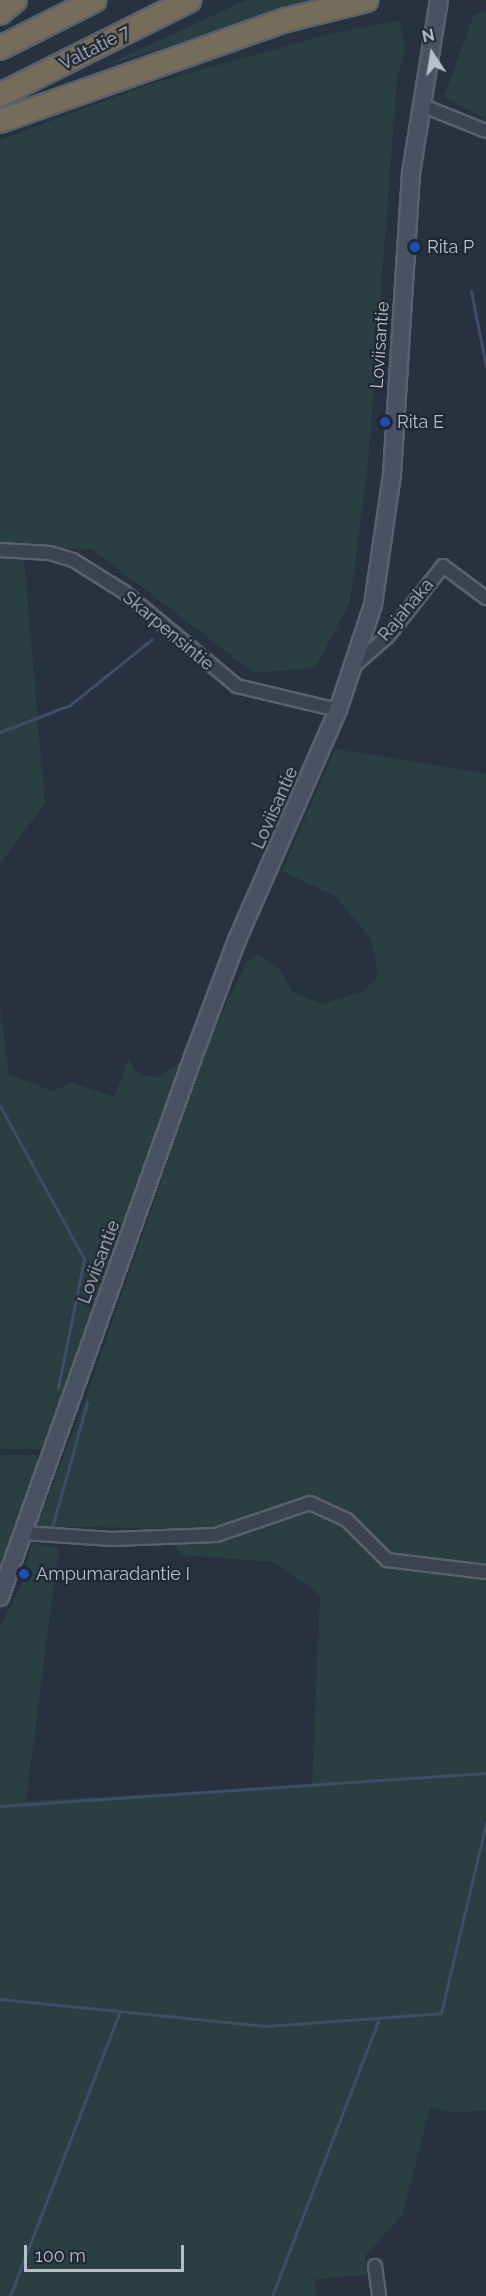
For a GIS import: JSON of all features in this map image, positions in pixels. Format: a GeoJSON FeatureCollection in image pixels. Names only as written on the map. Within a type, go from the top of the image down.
{"type":"FeatureCollection","features":[{"type":"Feature","properties":{"kind":"highway"},"geometry":{"type":"LineString","coordinates":[[0,13],[15,0]]}},
{"type":"Feature","properties":{"kind":"highway"},"geometry":{"type":"LineString","coordinates":[[0,48],[95,0]]}},
{"type":"Feature","properties":{"kind":"highway","name":"Valtatie 7"},"geometry":{"type":"LineString","coordinates":[[0,95],[190,0]]}},
{"type":"Feature","properties":{"kind":"highway"},"geometry":{"type":"LineString","coordinates":[[0,121],[286,20],[367,0]]}},
{"type":"Feature","properties":{"kind":"main road","name":"Loviisantie"},"geometry":{"type":"LineString","coordinates":[[0,1597],[193,1057],[237,940],[338,710],[355,665],[373,605],[392,475],[411,174],[439,0]]}},
{"type":"Feature","properties":{"kind":"street"},"geometry":{"type":"LineString","coordinates":[[421,105],[486,131]]}},
{"type":"Feature","properties":{"kind":"street","name":"Skarpensintie"},"geometry":{"type":"LineString","coordinates":[[0,550],[50,553],[73,560],[124,592],[202,661],[237,686],[338,710]]}},
{"type":"Feature","properties":{"kind":"street","name":"Rajahaka"},"geometry":{"type":"LineString","coordinates":[[355,665],[388,636],[443,566],[486,598]]}},
{"type":"Feature","properties":{"kind":"street"},"geometry":{"type":"LineString","coordinates":[[24,1533],[112,1539],[216,1535],[269,1520],[310,1503],[347,1520],[387,1560],[486,1572]]}},
{"type":"Feature","properties":{"kind":"street"},"geometry":{"type":"LineString","coordinates":[[375,2266],[379,2296]]}},
{"type":"Feature","properties":{"kind":"green space"},"geometry":{"type":"Polygon","coordinates":[[[246,0],[317,0],[104,66],[246,0]]]}},
{"type":"Feature","properties":{"kind":"green space"},"geometry":{"type":"Polygon","coordinates":[[[486,11],[486,119],[444,97],[474,14],[486,11]]]}},
{"type":"Feature","properties":{"kind":"green space"},"geometry":{"type":"Polygon","coordinates":[[[400,21],[405,52],[397,80],[368,464],[350,602],[315,668],[254,673],[92,549],[23,548],[45,803],[0,864],[0,140],[147,85],[336,32],[400,21]]]}},
{"type":"Feature","properties":{"kind":"green space"},"geometry":{"type":"Polygon","coordinates":[[[335,749],[486,774],[486,1566],[389,1553],[351,1514],[309,1495],[267,1513],[212,1528],[36,1527],[82,1409],[212,1034],[247,961],[257,954],[278,968],[293,992],[322,1004],[364,991],[378,975],[371,939],[335,896],[282,871],[335,749]]]}},
{"type":"Feature","properties":{"kind":"green space"},"geometry":{"type":"Polygon","coordinates":[[[0,1007],[9,1075],[53,1091],[72,1083],[114,1097],[129,1057],[134,1070],[143,1076],[160,1077],[181,1061],[44,1449],[0,1449],[0,1007]]]}},
{"type":"Feature","properties":{"kind":"green space"},"geometry":{"type":"Polygon","coordinates":[[[36,1455],[39,1463],[0,1571],[0,1456],[36,1455]]]}},
{"type":"Feature","properties":{"kind":"green space"},"geometry":{"type":"Polygon","coordinates":[[[307,1511],[343,1525],[383,1565],[486,1579],[486,2110],[455,2113],[430,2107],[403,2214],[365,2256],[367,2275],[315,2279],[316,2296],[0,2296],[0,1627],[21,1586],[32,1543],[59,1547],[26,1801],[312,1785],[320,1595],[273,1562],[180,1555],[175,1543],[221,1541],[307,1511]]]}},
{"type":"Feature","properties":{"kind":"waterway"},"geometry":{"type":"LineString","coordinates":[[471,291],[486,367]]}},
{"type":"Feature","properties":{"kind":"waterway"},"geometry":{"type":"LineString","coordinates":[[0,732],[70,705],[152,639]]}},
{"type":"Feature","properties":{"kind":"waterway"},"geometry":{"type":"LineString","coordinates":[[0,1106],[84,1259],[58,1388]]}},
{"type":"Feature","properties":{"kind":"waterway"},"geometry":{"type":"LineString","coordinates":[[51,1531],[87,1403]]}},
{"type":"Feature","properties":{"kind":"waterway"},"geometry":{"type":"LineString","coordinates":[[0,1806],[486,1773]]}},
{"type":"Feature","properties":{"kind":"waterway"},"geometry":{"type":"LineString","coordinates":[[0,1999],[266,2026],[441,2013],[486,1822]]}},
{"type":"Feature","properties":{"kind":"waterway"},"geometry":{"type":"LineString","coordinates":[[10,2296],[119,2013]]}},
{"type":"Feature","properties":{"kind":"waterway"},"geometry":{"type":"LineString","coordinates":[[272,2296],[378,2021]]}},
{"type":"Feature","properties":{"kind":"place","name":"Rita P"},"geometry":{"type":"Point","coordinates":[415,247]}},
{"type":"Feature","properties":{"kind":"place","name":"Rita E"},"geometry":{"type":"Point","coordinates":[385,422]}},
{"type":"Feature","properties":{"kind":"place","name":"Ampumaradantie I"},"geometry":{"type":"Point","coordinates":[24,1574]}}]}
